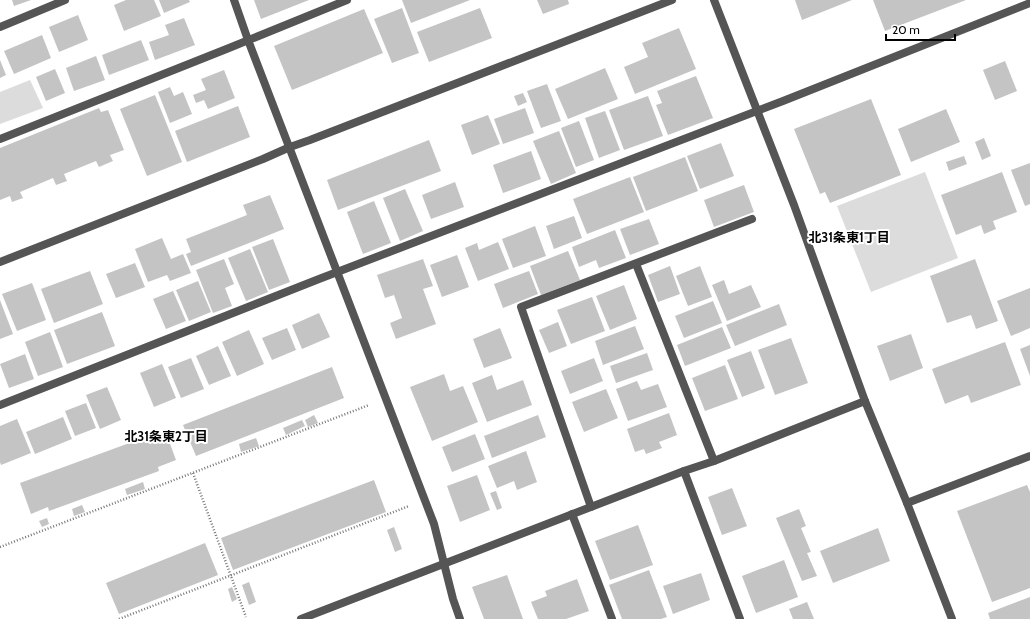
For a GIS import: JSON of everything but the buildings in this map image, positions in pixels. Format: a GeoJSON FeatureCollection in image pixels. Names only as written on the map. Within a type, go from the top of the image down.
{"type":"FeatureCollection","features":[{"type":"Feature","properties":{"kind":"street"},"geometry":{"type":"LineString","coordinates":[[0,27],[64,0]]}},
{"type":"Feature","properties":{"kind":"street"},"geometry":{"type":"LineString","coordinates":[[234,0],[434,524],[453,600],[460,619]]}},
{"type":"Feature","properties":{"kind":"street"},"geometry":{"type":"LineString","coordinates":[[0,139],[347,0]]}},
{"type":"Feature","properties":{"kind":"street"},"geometry":{"type":"LineString","coordinates":[[0,262],[263,159],[290,147],[672,0]]}},
{"type":"Feature","properties":{"kind":"street"},"geometry":{"type":"LineString","coordinates":[[714,0],[794,205],[865,401],[907,503],[952,619]]}},
{"type":"Feature","properties":{"kind":"street"},"geometry":{"type":"LineString","coordinates":[[0,405],[337,272],[1030,4]]}},
{"type":"Feature","properties":{"kind":"street"},"geometry":{"type":"LineString","coordinates":[[591,507],[521,307],[636,264],[752,218]]}},
{"type":"Feature","properties":{"kind":"street"},"geometry":{"type":"LineString","coordinates":[[636,264],[714,461]]}},
{"type":"Feature","properties":{"kind":"street"},"geometry":{"type":"LineString","coordinates":[[301,619],[684,471],[714,461],[865,401]]}},
{"type":"Feature","properties":{"kind":"street"},"geometry":{"type":"LineString","coordinates":[[907,503],[1030,456]]}},
{"type":"Feature","properties":{"kind":"street"},"geometry":{"type":"LineString","coordinates":[[684,471],[740,619]]}},
{"type":"Feature","properties":{"kind":"street"},"geometry":{"type":"LineString","coordinates":[[572,514],[612,619]]}},
{"type":"Feature","properties":{"kind":"path"},"geometry":{"type":"LineString","coordinates":[[0,547],[369,405]]}},
{"type":"Feature","properties":{"kind":"path"},"geometry":{"type":"LineString","coordinates":[[193,473],[246,617]]}},
{"type":"Feature","properties":{"kind":"path"},"geometry":{"type":"LineString","coordinates":[[119,619],[409,506]]}},
{"type":"Feature","properties":{"kind":"shaded area"},"geometry":{"type":"Polygon","coordinates":[[[30,80],[43,108],[0,124],[0,92],[30,80]]]}},
{"type":"Feature","properties":{"kind":"shaded area"},"geometry":{"type":"Polygon","coordinates":[[[925,172],[958,258],[871,292],[837,206],[925,172]]]}},
{"type":"Feature","properties":{"kind":"district","name":"北31条東1丁目"},"geometry":{"type":"Point","coordinates":[849,237]}},
{"type":"Feature","properties":{"kind":"district","name":"北31条東2丁目"},"geometry":{"type":"Point","coordinates":[166,436]}}]}
